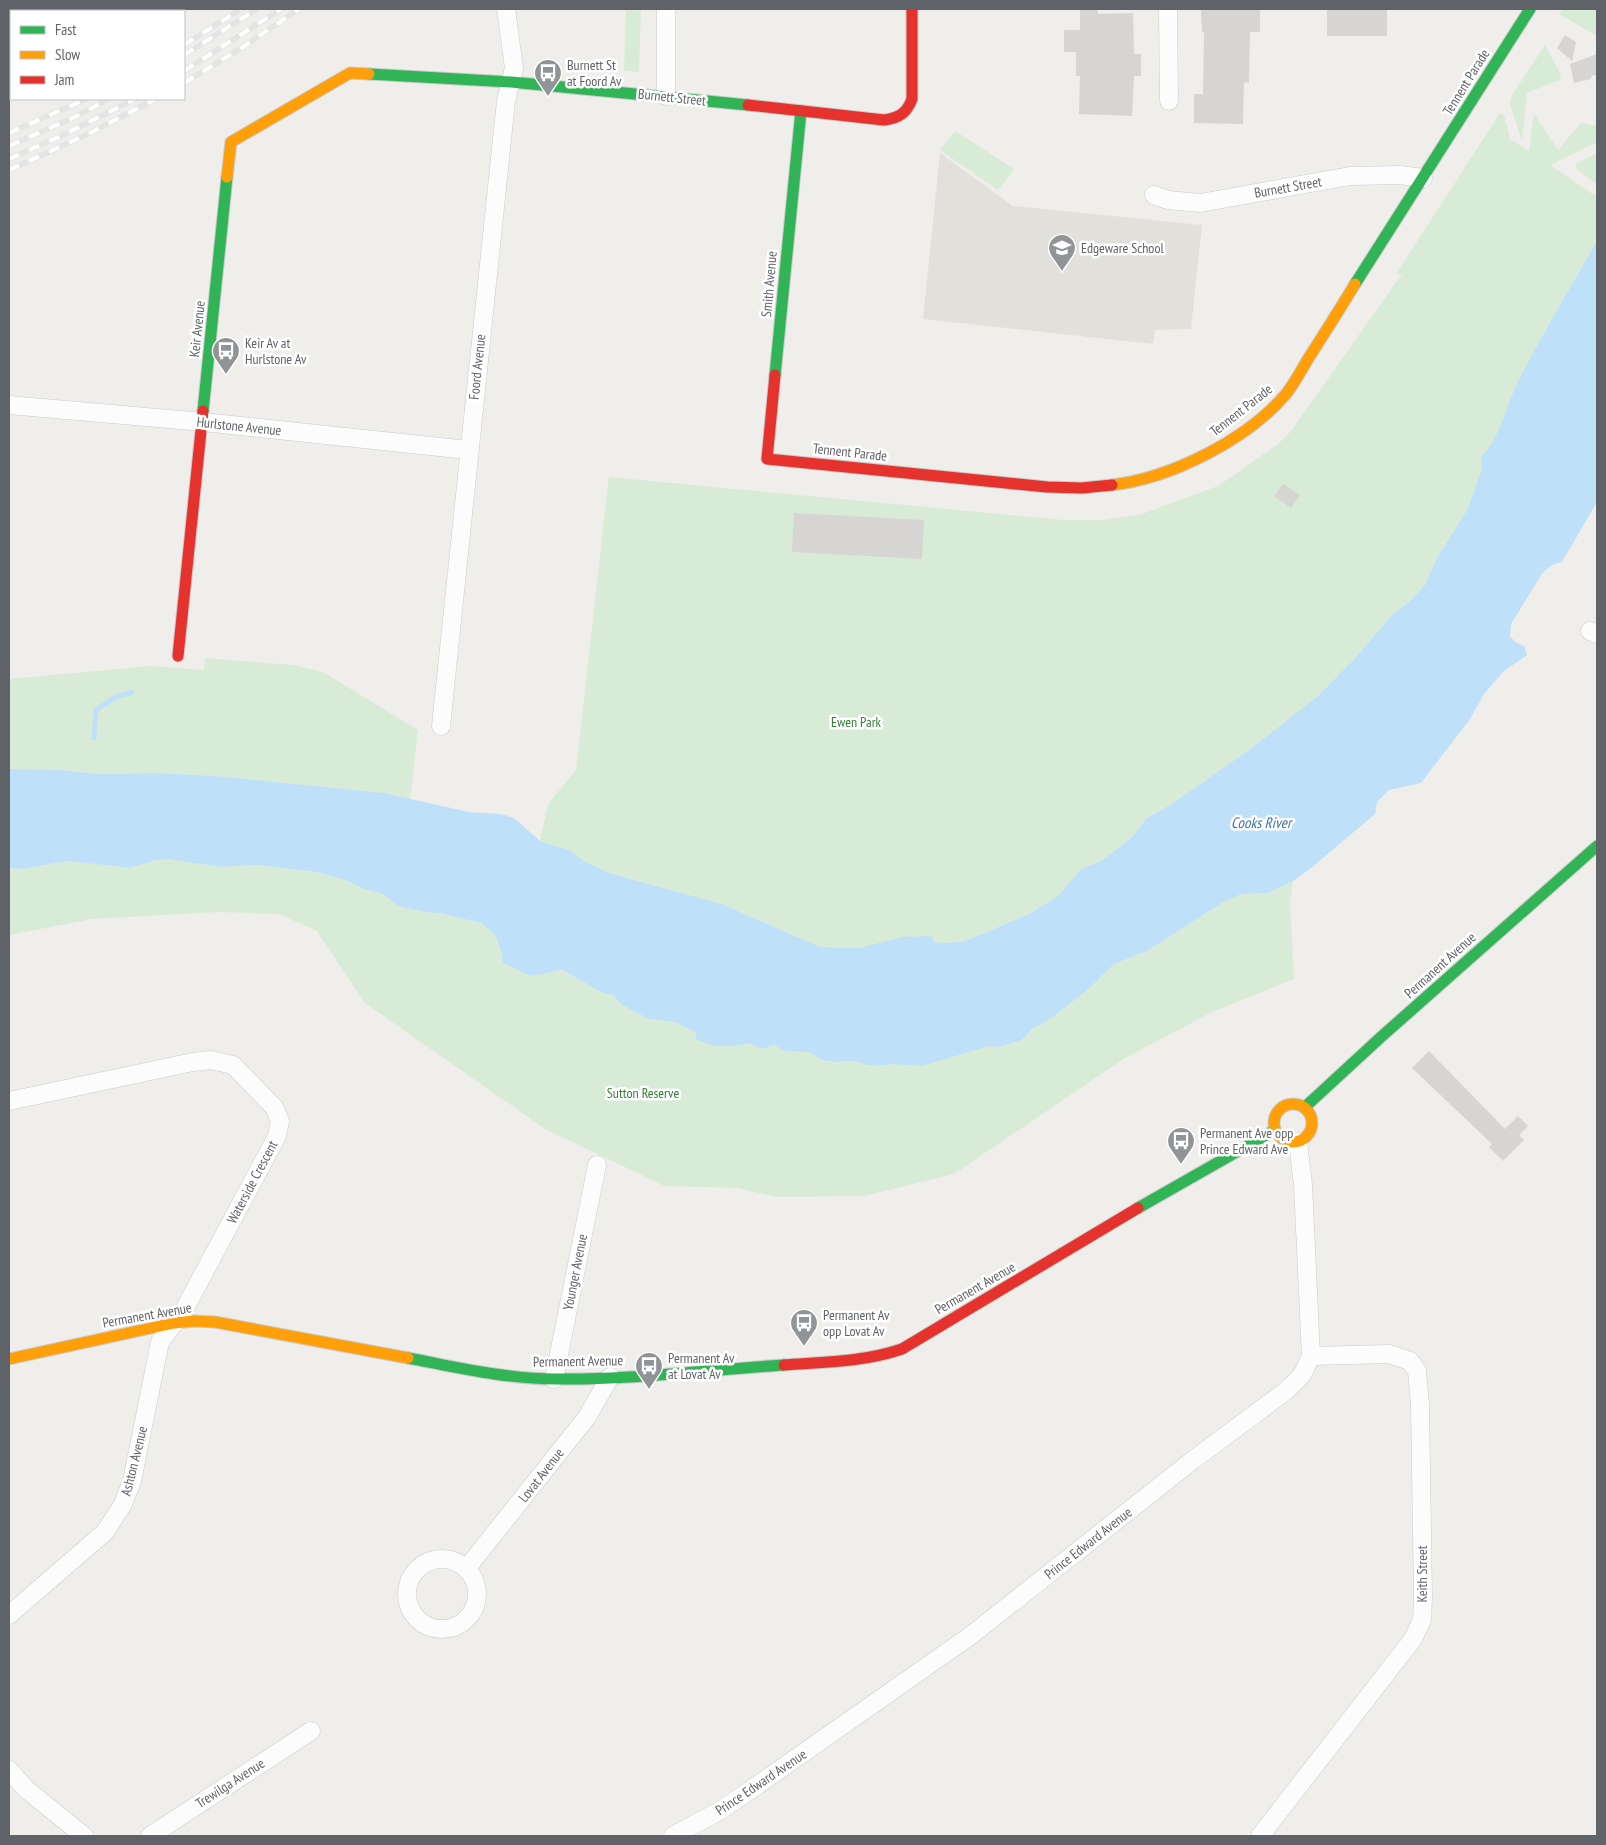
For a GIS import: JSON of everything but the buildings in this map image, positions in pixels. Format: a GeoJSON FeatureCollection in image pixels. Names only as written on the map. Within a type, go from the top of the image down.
{"type":"FeatureCollection","features":[{"type":"Feature","properties":{"kind":"street","name":"Foord Avenue"},"geometry":{"type":"LineString","coordinates":[[441,726],[468,450],[506,101],[514,68],[506,9]]}},
{"type":"Feature","properties":{"kind":"street"},"geometry":{"type":"LineString","coordinates":[[666,9],[666,96]]}},
{"type":"Feature","properties":{"kind":"street","name":"Burnett Street"},"geometry":{"type":"LineString","coordinates":[[350,73],[511,82],[666,96],[884,120],[893,119],[903,115],[909,108],[912,99],[912,9]]}},
{"type":"Feature","properties":{"kind":"street"},"geometry":{"type":"LineString","coordinates":[[1168,9],[1169,101]]}},
{"type":"Feature","properties":{"kind":"street","name":"Tennent Parade"},"geometry":{"type":"LineString","coordinates":[[767,459],[1082,488],[1134,482],[1195,461],[1214,450],[1273,408],[1286,394],[1373,260],[1530,9]]}},
{"type":"Feature","properties":{"kind":"street","name":"Keir Avenue"},"geometry":{"type":"LineString","coordinates":[[178,656],[231,142],[350,73]]}},
{"type":"Feature","properties":{"kind":"street","name":"Smith Avenue"},"geometry":{"type":"LineString","coordinates":[[767,459],[801,111]]}},
{"type":"Feature","properties":{"kind":"street","name":"Burnett Street"},"geometry":{"type":"LineString","coordinates":[[1154,196],[1168,200],[1200,203],[1350,176],[1400,175],[1423,178]]}},
{"type":"Feature","properties":{"kind":"street","name":"Hurlstone Avenue"},"geometry":{"type":"LineString","coordinates":[[9,405],[203,422],[468,450]]}},
{"type":"Feature","properties":{"kind":"street","name":"Permanent Avenue"},"geometry":{"type":"LineString","coordinates":[[1305,1108],[1389,1030],[1597,846]]}},
{"type":"Feature","properties":{"kind":"street","name":"Waterside Crescent"},"geometry":{"type":"LineString","coordinates":[[9,1101],[210,1060],[232,1065],[274,1107],[280,1121],[277,1136],[184,1310],[174,1323]]}},
{"type":"Feature","properties":{"kind":"street"},"geometry":{"type":"LineString","coordinates":[[1294,1104],[1305,1108],[1312,1118],[1311,1130],[1308,1135],[1298,1142],[1287,1142],[1277,1135],[1275,1130],[1274,1119],[1284,1106],[1294,1104]]}},
{"type":"Feature","properties":{"kind":"street","name":"Permanent Avenue"},"geometry":{"type":"LineString","coordinates":[[9,1359],[174,1323],[194,1321],[215,1322],[505,1375],[554,1379],[610,1377],[861,1359],[885,1355],[902,1349],[1177,1185],[1275,1130]]}},
{"type":"Feature","properties":{"kind":"street"},"geometry":{"type":"LineString","coordinates":[[1298,1142],[1303,1184],[1311,1356]]}},
{"type":"Feature","properties":{"kind":"street","name":"Younger Avenue"},"geometry":{"type":"LineString","coordinates":[[554,1379],[597,1165]]}},
{"type":"Feature","properties":{"kind":"street","name":"Ashton Avenue"},"geometry":{"type":"LineString","coordinates":[[9,1615],[105,1532],[123,1504],[132,1481],[160,1342],[174,1323]]}},
{"type":"Feature","properties":{"kind":"street","name":"Keith Street"},"geometry":{"type":"LineString","coordinates":[[1260,1836],[1413,1639],[1422,1620],[1420,1414],[1417,1372],[1410,1361],[1389,1354],[1311,1356]]}},
{"type":"Feature","properties":{"kind":"street","name":"Prince Edward Avenue"},"geometry":{"type":"LineString","coordinates":[[673,1836],[721,1810],[970,1636],[1200,1454],[1287,1390],[1302,1374],[1311,1356]]}},
{"type":"Feature","properties":{"kind":"street","name":"Lovat Avenue"},"geometry":{"type":"LineString","coordinates":[[467,1568],[587,1417],[610,1377]]}},
{"type":"Feature","properties":{"kind":"street"},"geometry":{"type":"LineString","coordinates":[[444,1559],[456,1562],[467,1568],[474,1578],[478,1590],[477,1602],[465,1622],[454,1628],[442,1630],[430,1628],[419,1621],[411,1612],[407,1600],[407,1587],[412,1576],[420,1566],[431,1560],[444,1559]]}},
{"type":"Feature","properties":{"kind":"street","name":"Trewilga Avenue"},"geometry":{"type":"LineString","coordinates":[[150,1836],[311,1731]]}},
{"type":"Feature","properties":{"kind":"street"},"geometry":{"type":"LineString","coordinates":[[9,1770],[26,1790],[84,1836]]}},
{"type":"Feature","properties":{"kind":"shaded area","name":"Edgeware School"},"geometry":{"type":"Polygon","coordinates":[[[940,153],[1013,206],[1202,225],[1191,329],[1155,330],[1153,344],[923,319],[940,153]]]}},
{"type":"Feature","properties":{"kind":"green space"},"geometry":{"type":"Polygon","coordinates":[[[626,9],[641,9],[639,72],[624,71],[626,9]]]}},
{"type":"Feature","properties":{"kind":"green space"},"geometry":{"type":"Polygon","coordinates":[[[1562,9],[1597,9],[1597,36],[1559,14],[1562,9]]]}},
{"type":"Feature","properties":{"kind":"green space"},"geometry":{"type":"Polygon","coordinates":[[[1545,45],[1561,75],[1560,80],[1527,93],[1522,141],[1510,104],[1512,95],[1545,45]]]}},
{"type":"Feature","properties":{"kind":"green space","name":"Ewen Park"},"geometry":{"type":"Polygon","coordinates":[[[1500,113],[1504,115],[1510,139],[1529,151],[1534,114],[1558,150],[1581,123],[1597,126],[1597,142],[1550,165],[1597,197],[1597,241],[1546,329],[1518,383],[1492,446],[1481,457],[1482,469],[1467,510],[1437,558],[1425,585],[1409,602],[1392,615],[1357,656],[1318,696],[1249,750],[1173,803],[1146,819],[1132,837],[1103,860],[1081,869],[1058,896],[1029,914],[965,941],[934,942],[932,936],[859,948],[820,947],[722,904],[609,873],[584,861],[569,850],[540,841],[548,804],[576,770],[609,477],[1064,520],[1104,520],[1142,514],[1218,486],[1277,445],[1291,431],[1402,274],[1396,274],[1500,113]]]}},
{"type":"Feature","properties":{"kind":"green space"},"geometry":{"type":"Polygon","coordinates":[[[955,131],[1014,169],[998,190],[940,150],[955,131]]]}},
{"type":"Feature","properties":{"kind":"green space"},"geometry":{"type":"Polygon","coordinates":[[[1597,153],[1597,184],[1575,168],[1576,164],[1597,153]]]}},
{"type":"Feature","properties":{"kind":"green space"},"geometry":{"type":"Polygon","coordinates":[[[205,658],[293,665],[323,672],[418,730],[410,800],[384,793],[217,776],[156,773],[96,774],[61,770],[9,769],[9,679],[150,666],[204,670],[205,658]]]}},
{"type":"Feature","properties":{"kind":"green space","name":"Sutton Reserve"},"geometry":{"type":"Polygon","coordinates":[[[168,859],[221,867],[257,865],[316,872],[346,880],[364,889],[383,894],[398,906],[481,923],[495,935],[502,954],[548,971],[561,970],[601,992],[613,995],[622,1005],[649,1019],[675,1022],[695,1032],[734,1046],[749,1043],[762,1049],[774,1045],[786,1051],[809,1052],[822,1060],[834,1062],[857,1061],[867,1065],[878,1066],[989,1046],[999,1047],[1022,1040],[1032,1029],[1047,1021],[1114,964],[1147,951],[1222,903],[1241,894],[1268,893],[1293,881],[1290,902],[1294,979],[1214,1011],[1125,1058],[954,1174],[864,1196],[778,1197],[737,1188],[665,1186],[545,1129],[365,1003],[317,931],[279,914],[219,912],[92,919],[9,935],[9,868],[21,869],[68,861],[130,868],[152,861],[168,859]]]}},
{"type":"Feature","properties":{"kind":"water","name":"Cooks River"},"geometry":{"type":"Polygon","coordinates":[[[1597,241],[1597,502],[1562,562],[1554,564],[1543,572],[1511,624],[1510,636],[1515,642],[1524,646],[1527,655],[1504,671],[1484,694],[1470,719],[1421,783],[1389,790],[1377,802],[1375,814],[1311,868],[1293,881],[1268,893],[1241,894],[1222,903],[1147,951],[1114,964],[1085,992],[1047,1021],[1032,1029],[1022,1040],[999,1047],[989,1046],[922,1066],[893,1064],[878,1066],[867,1065],[857,1061],[834,1062],[822,1060],[809,1052],[785,1051],[774,1045],[762,1049],[749,1043],[734,1046],[715,1046],[697,1040],[695,1032],[675,1022],[649,1019],[622,1005],[613,995],[601,992],[562,970],[531,976],[503,963],[502,954],[495,935],[481,923],[398,906],[383,894],[364,889],[346,880],[316,872],[257,865],[221,867],[168,859],[152,861],[130,868],[68,861],[21,869],[9,868],[9,769],[61,770],[96,774],[156,773],[217,776],[384,793],[469,812],[501,814],[514,818],[540,841],[569,850],[584,861],[609,873],[722,904],[820,947],[859,948],[904,937],[932,936],[934,942],[947,943],[965,941],[1029,914],[1058,896],[1081,869],[1103,860],[1132,837],[1146,819],[1173,803],[1249,750],[1318,696],[1357,656],[1392,615],[1409,602],[1425,585],[1437,558],[1467,510],[1482,469],[1481,457],[1499,430],[1518,382],[1597,241]]]}},
{"type":"Feature","properties":{"kind":"waterway"},"geometry":{"type":"LineString","coordinates":[[94,738],[96,710],[116,697],[132,692]]}},
{"type":"Feature","properties":{"kind":"railway"},"geometry":{"type":"LineString","coordinates":[[185,44],[241,9]]}},
{"type":"Feature","properties":{"kind":"railway"},"geometry":{"type":"LineString","coordinates":[[185,54],[257,9]]}},
{"type":"Feature","properties":{"kind":"railway"},"geometry":{"type":"LineString","coordinates":[[185,70],[281,9]]}},
{"type":"Feature","properties":{"kind":"railway"},"geometry":{"type":"LineString","coordinates":[[185,82],[243,47],[299,9]]}},
{"type":"Feature","properties":{"kind":"railway"},"geometry":{"type":"LineString","coordinates":[[9,133],[84,100]]}},
{"type":"Feature","properties":{"kind":"railway"},"geometry":{"type":"LineString","coordinates":[[9,146],[77,116],[106,100]]}},
{"type":"Feature","properties":{"kind":"railway"},"geometry":{"type":"LineString","coordinates":[[9,159],[61,136],[133,100]]}},
{"type":"Feature","properties":{"kind":"railway"},"geometry":{"type":"LineString","coordinates":[[9,170],[86,135],[154,100]]}},
{"type":"Feature","properties":{"kind":"traffic: fast"},"geometry":{"type":"LineString","coordinates":[[1355,284],[1530,9]]}},
{"type":"Feature","properties":{"kind":"traffic: fast"},"geometry":{"type":"LineString","coordinates":[[369,74],[511,82],[748,105]]}},
{"type":"Feature","properties":{"kind":"traffic: fast"},"geometry":{"type":"LineString","coordinates":[[775,375],[801,111]]}},
{"type":"Feature","properties":{"kind":"traffic: fast"},"geometry":{"type":"LineString","coordinates":[[203,411],[227,177]]}},
{"type":"Feature","properties":{"kind":"traffic: fast"},"geometry":{"type":"LineString","coordinates":[[1305,1107],[1381,1037],[1597,846]]}},
{"type":"Feature","properties":{"kind":"traffic: fast"},"geometry":{"type":"LineString","coordinates":[[1138,1208],[1275,1130]]}},
{"type":"Feature","properties":{"kind":"traffic: fast"},"geometry":{"type":"LineString","coordinates":[[408,1358],[500,1375],[555,1379],[641,1376],[784,1365]]}},
{"type":"Feature","properties":{"kind":"traffic: slow"},"geometry":{"type":"LineString","coordinates":[[227,177],[231,142],[350,73],[369,74]]}},
{"type":"Feature","properties":{"kind":"traffic: slow"},"geometry":{"type":"LineString","coordinates":[[1112,485],[1135,481],[1183,465],[1206,454],[1251,427],[1270,411],[1289,390],[1355,284]]}},
{"type":"Feature","properties":{"kind":"traffic: slow"},"geometry":{"type":"LineString","coordinates":[[1293,1104],[1307,1109],[1312,1123],[1307,1137],[1293,1142],[1279,1137],[1274,1123],[1279,1109],[1293,1104]]}},
{"type":"Feature","properties":{"kind":"traffic: slow"},"geometry":{"type":"LineString","coordinates":[[9,1359],[174,1323],[194,1321],[215,1322],[408,1358]]}},
{"type":"Feature","properties":{"kind":"traffic: jam"},"geometry":{"type":"LineString","coordinates":[[748,105],[884,120],[898,116],[908,108],[912,99],[912,9]]}},
{"type":"Feature","properties":{"kind":"traffic: jam"},"geometry":{"type":"LineString","coordinates":[[775,375],[767,459],[1047,487],[1082,488],[1112,485]]}},
{"type":"Feature","properties":{"kind":"traffic: jam"},"geometry":{"type":"LineString","coordinates":[[178,656],[203,411]]}},
{"type":"Feature","properties":{"kind":"traffic: jam"},"geometry":{"type":"LineString","coordinates":[[784,1365],[873,1357],[902,1349],[1138,1208]]}},
{"type":"Feature","properties":{"kind":"place","name":"Burnett St at Foord Av"},"geometry":{"type":"Point","coordinates":[548,97]}},
{"type":"Feature","properties":{"kind":"place","name":"Edgeware School"},"geometry":{"type":"Point","coordinates":[1062,272]}},
{"type":"Feature","properties":{"kind":"place","name":"Keir Av at Hurlstone Av"},"geometry":{"type":"Point","coordinates":[226,375]}},
{"type":"Feature","properties":{"kind":"place","name":"Permanent Ave opp Prince Edward Ave"},"geometry":{"type":"Point","coordinates":[1181,1165]}},
{"type":"Feature","properties":{"kind":"place","name":"Permanent Av opp Lovat Av"},"geometry":{"type":"Point","coordinates":[804,1347]}},
{"type":"Feature","properties":{"kind":"place","name":"Permanent Av at Lovat Av"},"geometry":{"type":"Point","coordinates":[649,1390]}}]}
